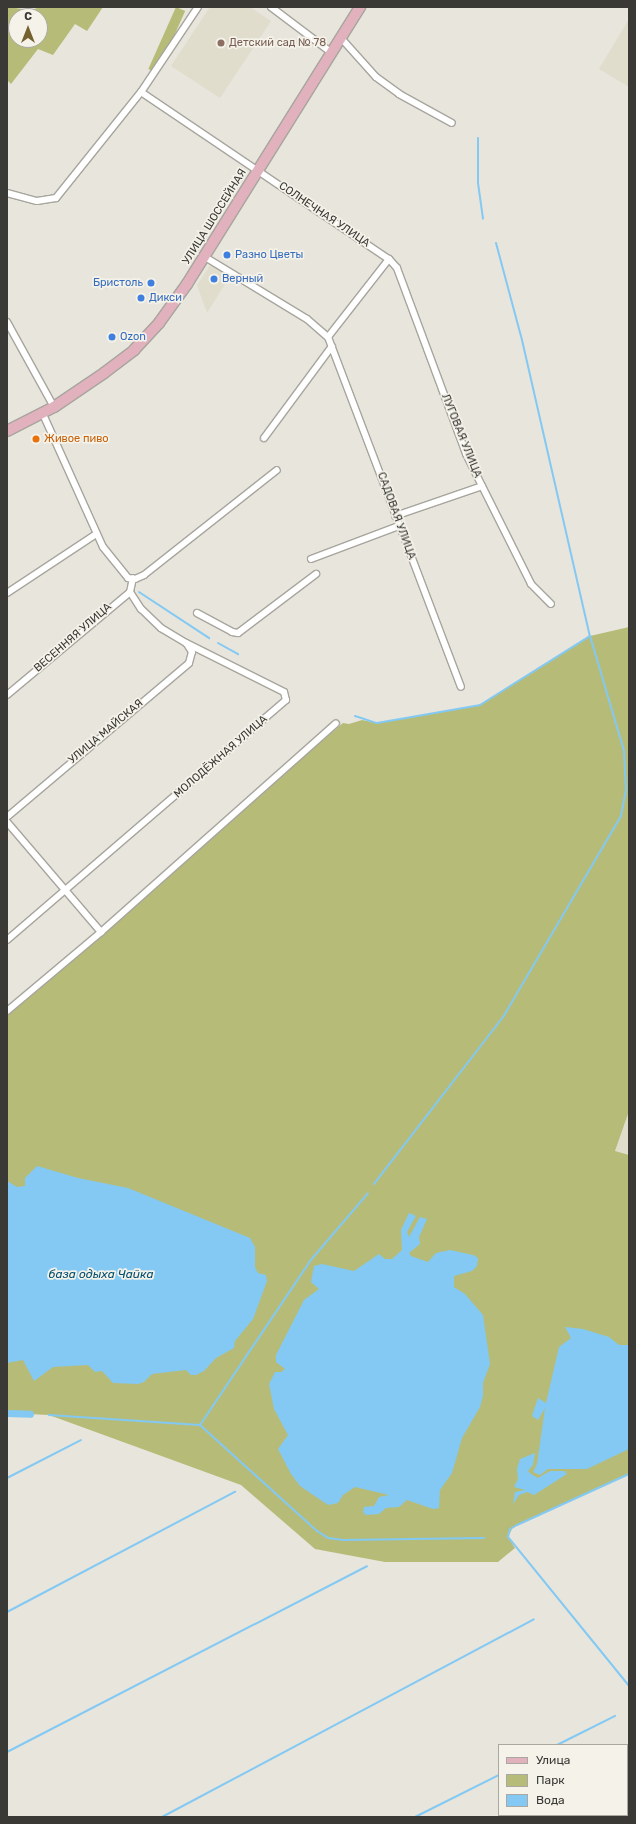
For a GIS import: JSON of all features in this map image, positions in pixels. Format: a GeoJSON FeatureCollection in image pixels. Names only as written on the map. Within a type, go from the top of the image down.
{"type":"FeatureCollection","features":[{"type":"Feature","properties":{"kind":"main road","name":"УЛИЦА ШОССЕЙНАЯ"},"geometry":{"type":"LineString","coordinates":[[7,431],[54,406],[134,350],[159,323],[205,257],[360,7]]}},
{"type":"Feature","properties":{"kind":"street"},"geometry":{"type":"LineString","coordinates":[[7,193],[36,201],[56,198],[141,92],[198,7]]}},
{"type":"Feature","properties":{"kind":"street"},"geometry":{"type":"LineString","coordinates":[[270,7],[332,53]]}},
{"type":"Feature","properties":{"kind":"street"},"geometry":{"type":"LineString","coordinates":[[341,38],[376,77],[399,94],[452,123]]}},
{"type":"Feature","properties":{"kind":"street","name":"СОЛНЕЧНАЯ УЛИЦА"},"geometry":{"type":"LineString","coordinates":[[141,92],[389,259]]}},
{"type":"Feature","properties":{"kind":"street"},"geometry":{"type":"LineString","coordinates":[[205,257],[307,319],[328,337],[389,259]]}},
{"type":"Feature","properties":{"kind":"street","name":"ЛУГОВАЯ УЛИЦА"},"geometry":{"type":"LineString","coordinates":[[389,259],[397,268],[466,454],[531,584],[551,604]]}},
{"type":"Feature","properties":{"kind":"street"},"geometry":{"type":"LineString","coordinates":[[7,322],[54,406]]}},
{"type":"Feature","properties":{"kind":"street","name":"САДОВАЯ УЛИЦА"},"geometry":{"type":"LineString","coordinates":[[328,337],[461,687]]}},
{"type":"Feature","properties":{"kind":"street"},"geometry":{"type":"LineString","coordinates":[[264,438],[332,346]]}},
{"type":"Feature","properties":{"kind":"street"},"geometry":{"type":"LineString","coordinates":[[42,412],[94,522],[96,534],[103,547],[126,576],[133,578],[144,575],[277,470]]}},
{"type":"Feature","properties":{"kind":"street"},"geometry":{"type":"LineString","coordinates":[[395,516],[482,486]]}},
{"type":"Feature","properties":{"kind":"street"},"geometry":{"type":"LineString","coordinates":[[311,559],[399,526]]}},
{"type":"Feature","properties":{"kind":"street"},"geometry":{"type":"LineString","coordinates":[[7,593],[96,534]]}},
{"type":"Feature","properties":{"kind":"street"},"geometry":{"type":"LineString","coordinates":[[197,613],[232,632],[238,633],[316,574]]}},
{"type":"Feature","properties":{"kind":"street"},"geometry":{"type":"LineString","coordinates":[[130,592],[133,578]]}},
{"type":"Feature","properties":{"kind":"street","name":"МОЛОДЁЖНАЯ УЛИЦА"},"geometry":{"type":"LineString","coordinates":[[7,940],[64,890],[142,826],[286,700],[284,692],[186,643],[152,620],[130,592]]}},
{"type":"Feature","properties":{"kind":"street","name":"ВЕСЕННЯЯ УЛИЦА"},"geometry":{"type":"LineString","coordinates":[[7,695],[130,592]]}},
{"type":"Feature","properties":{"kind":"street","name":"УЛИЦА МАЙСКАЯ"},"geometry":{"type":"LineString","coordinates":[[7,817],[189,662],[192,652],[186,643]]}},
{"type":"Feature","properties":{"kind":"street"},"geometry":{"type":"LineString","coordinates":[[7,1011],[101,932],[336,723]]}},
{"type":"Feature","properties":{"kind":"street"},"geometry":{"type":"LineString","coordinates":[[7,822],[101,932]]}},
{"type":"Feature","properties":{"kind":"shaded area","name":"Детский сад № 78"},"geometry":{"type":"Polygon","coordinates":[[[210,7],[250,7],[271,21],[220,98],[171,66],[210,7]]]}},
{"type":"Feature","properties":{"kind":"shaded area"},"geometry":{"type":"Polygon","coordinates":[[[629,19],[629,87],[599,69],[629,19]]]}},
{"type":"Feature","properties":{"kind":"shaded area"},"geometry":{"type":"Polygon","coordinates":[[[211,264],[230,276],[207,313],[197,285],[211,264]]]}},
{"type":"Feature","properties":{"kind":"shaded area"},"geometry":{"type":"Polygon","coordinates":[[[629,1111],[629,1155],[615,1151],[629,1111]]]}},
{"type":"Feature","properties":{"kind":"green space"},"geometry":{"type":"Polygon","coordinates":[[[7,7],[15,8],[8,8],[8,48],[48,48],[48,8],[37,8],[103,7],[87,31],[75,24],[53,55],[38,49],[11,84],[7,80],[7,7]]]}},
{"type":"Feature","properties":{"kind":"green space"},"geometry":{"type":"Polygon","coordinates":[[[176,7],[185,11],[157,73],[148,69],[176,7]]]}},
{"type":"Feature","properties":{"kind":"green space"},"geometry":{"type":"Polygon","coordinates":[[[629,627],[629,1111],[615,1151],[629,1155],[629,1474],[513,1527],[508,1537],[515,1548],[498,1562],[385,1562],[315,1549],[241,1485],[49,1415],[7,1413],[7,1011],[343,723],[349,724],[362,720],[377,723],[480,705],[590,636],[629,627]]]}},
{"type":"Feature","properties":{"kind":"water","name":"база одыха Чайка"},"geometry":{"type":"Polygon","coordinates":[[[37,1166],[78,1178],[128,1188],[250,1238],[255,1247],[255,1267],[258,1273],[266,1275],[267,1281],[253,1319],[235,1341],[234,1348],[216,1358],[204,1371],[196,1375],[191,1375],[186,1370],[152,1374],[144,1382],[138,1384],[113,1383],[102,1371],[95,1372],[88,1365],[53,1367],[34,1381],[23,1360],[7,1363],[7,1181],[17,1187],[25,1186],[25,1178],[37,1166]]]}},
{"type":"Feature","properties":{"kind":"water"},"geometry":{"type":"Polygon","coordinates":[[[409,1213],[416,1216],[407,1232],[409,1237],[420,1217],[427,1219],[419,1237],[420,1244],[409,1253],[411,1256],[428,1262],[436,1253],[450,1250],[473,1255],[478,1258],[477,1266],[472,1271],[454,1276],[454,1287],[465,1294],[483,1315],[490,1364],[483,1383],[483,1396],[480,1407],[462,1438],[452,1473],[440,1490],[439,1508],[433,1509],[407,1500],[399,1507],[386,1508],[379,1514],[366,1515],[363,1512],[364,1507],[374,1506],[379,1497],[389,1495],[355,1487],[343,1495],[338,1503],[328,1505],[300,1486],[291,1474],[278,1449],[288,1435],[274,1409],[269,1384],[275,1372],[281,1372],[285,1369],[276,1362],[276,1355],[304,1300],[319,1289],[311,1282],[314,1266],[322,1264],[354,1271],[379,1254],[385,1259],[392,1259],[402,1250],[401,1230],[409,1213]]]}},
{"type":"Feature","properties":{"kind":"water"},"geometry":{"type":"Polygon","coordinates":[[[565,1327],[583,1329],[609,1337],[619,1345],[629,1345],[629,1449],[587,1469],[548,1469],[540,1475],[533,1472],[537,1464],[545,1408],[538,1420],[532,1416],[538,1398],[546,1403],[559,1347],[571,1338],[565,1327]]]}},
{"type":"Feature","properties":{"kind":"water"},"geometry":{"type":"Polygon","coordinates":[[[535,1453],[533,1465],[528,1471],[531,1474],[538,1478],[550,1471],[564,1471],[567,1474],[534,1495],[527,1492],[519,1495],[513,1504],[515,1492],[525,1490],[514,1487],[518,1479],[517,1469],[520,1459],[535,1453]]]}},
{"type":"Feature","properties":{"kind":"waterway"},"geometry":{"type":"LineString","coordinates":[[478,138],[478,183],[483,219]]}},
{"type":"Feature","properties":{"kind":"waterway"},"geometry":{"type":"LineString","coordinates":[[496,243],[522,340],[590,636]]}},
{"type":"Feature","properties":{"kind":"waterway"},"geometry":{"type":"LineString","coordinates":[[139,592],[209,638]]}},
{"type":"Feature","properties":{"kind":"waterway"},"geometry":{"type":"LineString","coordinates":[[355,716],[377,723],[480,705],[590,636],[624,751],[626,790],[621,816],[503,1017],[374,1184]]}},
{"type":"Feature","properties":{"kind":"waterway"},"geometry":{"type":"LineString","coordinates":[[218,643],[238,654]]}},
{"type":"Feature","properties":{"kind":"waterway"},"geometry":{"type":"LineString","coordinates":[[200,1425],[310,1261],[368,1193]]}},
{"type":"Feature","properties":{"kind":"waterway"},"geometry":{"type":"LineString","coordinates":[[7,1413],[30,1414]]}},
{"type":"Feature","properties":{"kind":"waterway"},"geometry":{"type":"LineString","coordinates":[[49,1415],[200,1425],[317,1531],[328,1538],[343,1540],[484,1538]]}},
{"type":"Feature","properties":{"kind":"waterway"},"geometry":{"type":"LineString","coordinates":[[7,1478],[81,1440]]}},
{"type":"Feature","properties":{"kind":"waterway"},"geometry":{"type":"LineString","coordinates":[[629,1474],[517,1525],[510,1529],[508,1537],[629,1686]]}},
{"type":"Feature","properties":{"kind":"waterway"},"geometry":{"type":"LineString","coordinates":[[7,1612],[235,1492]]}},
{"type":"Feature","properties":{"kind":"waterway"},"geometry":{"type":"LineString","coordinates":[[7,1752],[367,1566]]}},
{"type":"Feature","properties":{"kind":"waterway"},"geometry":{"type":"LineString","coordinates":[[162,1817],[534,1619]]}},
{"type":"Feature","properties":{"kind":"waterway"},"geometry":{"type":"LineString","coordinates":[[559,1744],[615,1716]]}},
{"type":"Feature","properties":{"kind":"waterway"},"geometry":{"type":"LineString","coordinates":[[415,1817],[498,1776]]}},
{"type":"Feature","properties":{"kind":"place","name":"Детский сад № 78"},"geometry":{"type":"Point","coordinates":[221,43]}},
{"type":"Feature","properties":{"kind":"place","name":"Разно Цветы"},"geometry":{"type":"Point","coordinates":[227,255]}},
{"type":"Feature","properties":{"kind":"place","name":"Верный"},"geometry":{"type":"Point","coordinates":[214,279]}},
{"type":"Feature","properties":{"kind":"place","name":"Бристоль"},"geometry":{"type":"Point","coordinates":[151,283]}},
{"type":"Feature","properties":{"kind":"place","name":"Дикси"},"geometry":{"type":"Point","coordinates":[141,298]}},
{"type":"Feature","properties":{"kind":"place","name":"Ozon"},"geometry":{"type":"Point","coordinates":[112,337]}},
{"type":"Feature","properties":{"kind":"place","name":"Живое пиво"},"geometry":{"type":"Point","coordinates":[36,439]}}]}
